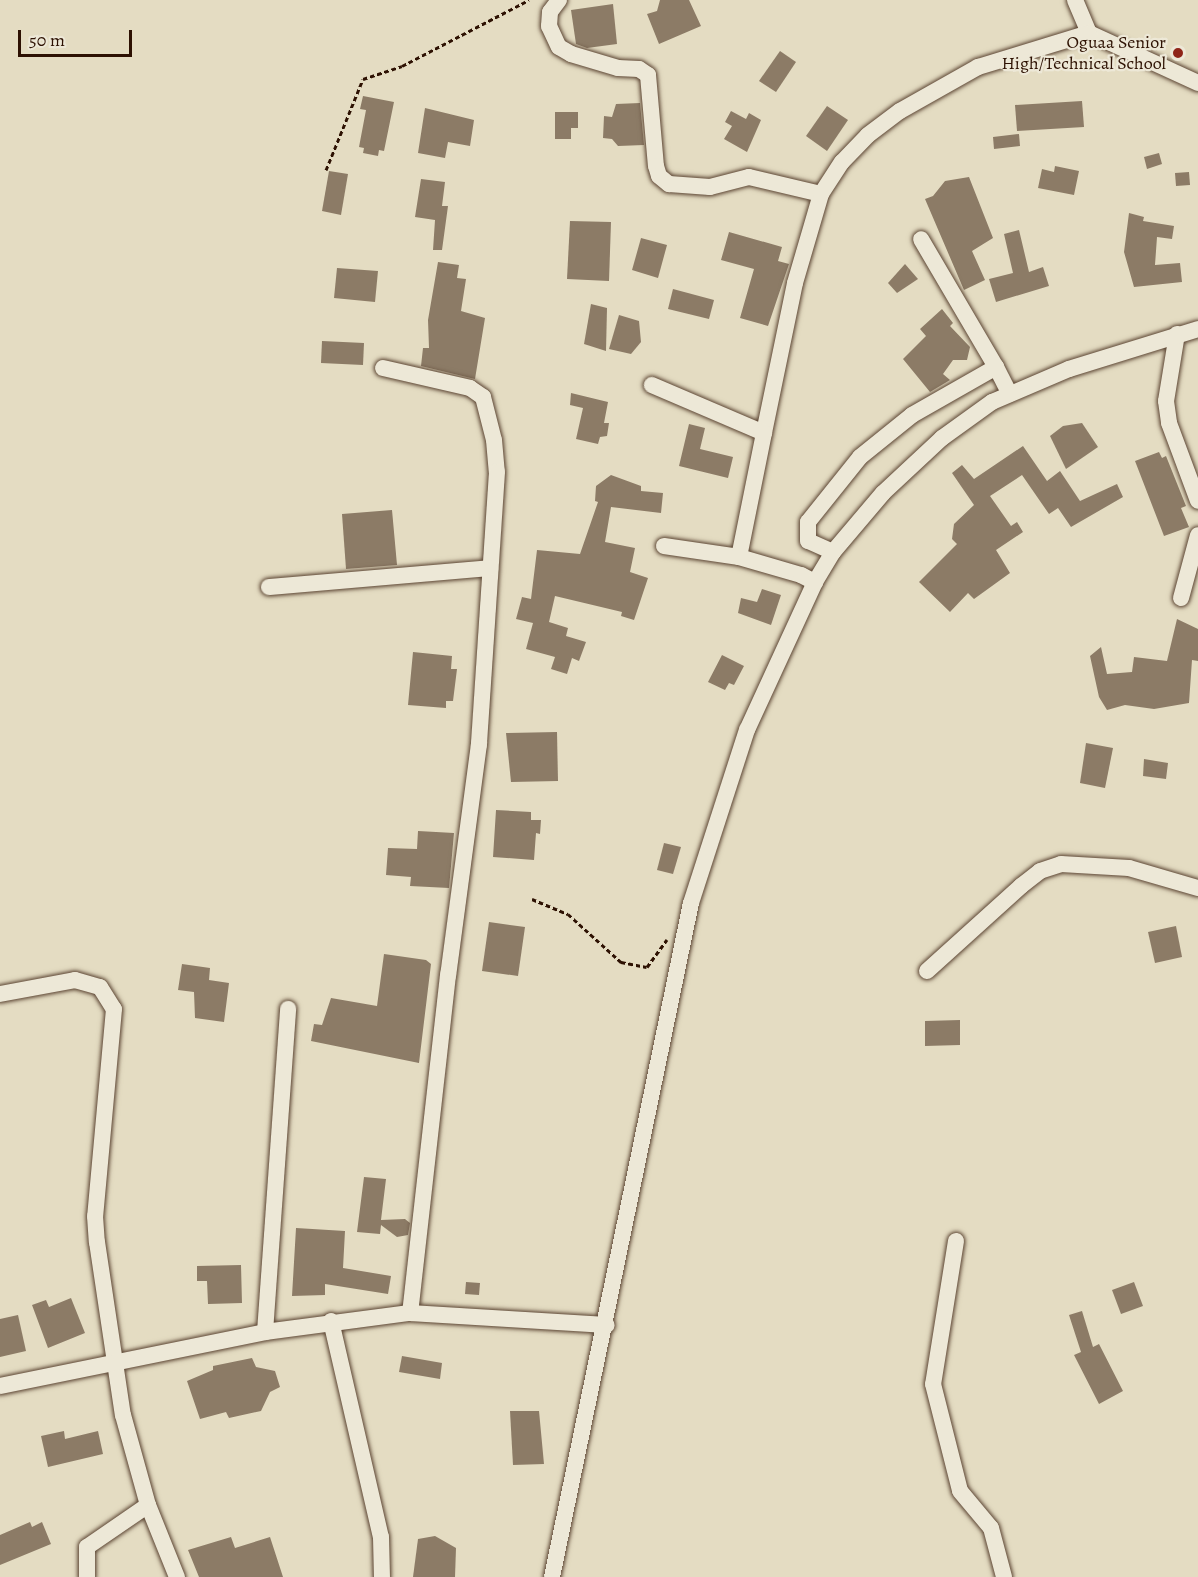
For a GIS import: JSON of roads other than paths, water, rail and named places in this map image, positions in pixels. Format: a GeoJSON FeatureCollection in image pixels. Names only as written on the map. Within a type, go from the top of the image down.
{"type":"FeatureCollection","features":[{"type":"Feature","properties":{"kind":"street"},"geometry":{"type":"LineString","coordinates":[[559,0],[550,12],[549,26],[559,47],[571,54],[618,68],[639,69],[648,75],[656,166],[659,176],[669,184],[710,187],[749,177],[820,194]]}},
{"type":"Feature","properties":{"kind":"street"},"geometry":{"type":"LineString","coordinates":[[1075,0],[1089,33]]}},
{"type":"Feature","properties":{"kind":"street"},"geometry":{"type":"LineString","coordinates":[[739,557],[790,305],[820,194],[842,162],[868,135],[900,111],[978,67],[1089,33],[1198,83]]}},
{"type":"Feature","properties":{"kind":"street"},"geometry":{"type":"LineString","coordinates":[[921,239],[1010,394]]}},
{"type":"Feature","properties":{"kind":"street"},"geometry":{"type":"LineString","coordinates":[[556,1576],[692,903],[747,730],[815,582],[833,552],[883,493],[942,438],[1010,394],[1069,369],[1198,329]]}},
{"type":"Feature","properties":{"kind":"street"},"geometry":{"type":"LineString","coordinates":[[1177,334],[1166,401],[1169,423],[1198,501]]}},
{"type":"Feature","properties":{"kind":"street"},"geometry":{"type":"LineString","coordinates":[[833,552],[808,541],[808,522],[860,457],[912,415],[996,367]]}},
{"type":"Feature","properties":{"kind":"street"},"geometry":{"type":"LineString","coordinates":[[383,368],[470,388],[483,397],[494,440],[496,472],[479,744],[448,975],[410,1313]]}},
{"type":"Feature","properties":{"kind":"street"},"geometry":{"type":"LineString","coordinates":[[652,385],[764,433]]}},
{"type":"Feature","properties":{"kind":"street"},"geometry":{"type":"LineString","coordinates":[[1181,598],[1198,535]]}},
{"type":"Feature","properties":{"kind":"street"},"geometry":{"type":"LineString","coordinates":[[664,546],[739,557],[801,574],[815,582]]}},
{"type":"Feature","properties":{"kind":"street"},"geometry":{"type":"LineString","coordinates":[[269,587],[490,568]]}},
{"type":"Feature","properties":{"kind":"street"},"geometry":{"type":"LineString","coordinates":[[927,971],[1021,886],[1040,871],[1061,864],[1129,868],[1198,888]]}},
{"type":"Feature","properties":{"kind":"street"},"geometry":{"type":"LineString","coordinates":[[0,994],[75,980],[100,987],[114,1010],[96,1216],[123,1415],[148,1505],[177,1577]]}},
{"type":"Feature","properties":{"kind":"street"},"geometry":{"type":"LineString","coordinates":[[265,1332],[288,1009]]}},
{"type":"Feature","properties":{"kind":"street"},"geometry":{"type":"LineString","coordinates":[[956,1241],[933,1384],[960,1491],[991,1528],[1005,1577]]}},
{"type":"Feature","properties":{"kind":"street"},"geometry":{"type":"LineString","coordinates":[[0,1386],[114,1360],[265,1332],[332,1321],[410,1313],[607,1325]]}},
{"type":"Feature","properties":{"kind":"street"},"geometry":{"type":"LineString","coordinates":[[332,1321],[381,1537],[382,1577]]}},
{"type":"Feature","properties":{"kind":"street"},"geometry":{"type":"LineString","coordinates":[[87,1577],[87,1547],[148,1505]]}},
{"type":"Feature","properties":{"kind":"place","name":"Oguaa Senior High/Technical School"},"geometry":{"type":"Point","coordinates":[1178,53]}}]}
